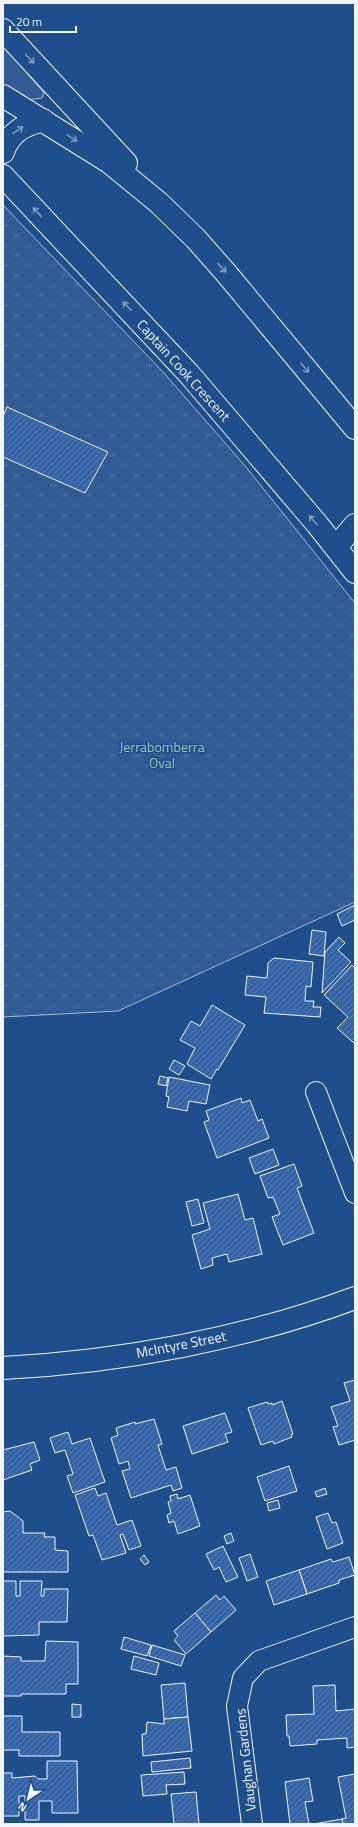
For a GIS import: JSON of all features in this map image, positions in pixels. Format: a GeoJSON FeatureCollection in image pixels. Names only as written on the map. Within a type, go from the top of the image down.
{"type":"FeatureCollection","features":[{"type":"Feature","properties":{"kind":"main road"},"geometry":{"type":"LineString","coordinates":[[3,30],[226,273],[355,428]]}},
{"type":"Feature","properties":{"kind":"main road"},"geometry":{"type":"LineString","coordinates":[[3,96],[114,166],[153,198],[196,240]]}},
{"type":"Feature","properties":{"kind":"main road"},"geometry":{"type":"LineString","coordinates":[[3,152],[10,138],[16,131],[26,125],[43,120]]}},
{"type":"Feature","properties":{"kind":"main road","name":"Captain Cook Crescent"},"geometry":{"type":"LineString","coordinates":[[3,176],[189,374],[348,559]]}},
{"type":"Feature","properties":{"kind":"main road"},"geometry":{"type":"LineString","coordinates":[[348,559],[355,525]]}},
{"type":"Feature","properties":{"kind":"main road","name":"McIntyre Street"},"geometry":{"type":"LineString","coordinates":[[3,1368],[111,1357],[184,1345],[264,1327],[321,1311],[355,1298]]}},
{"type":"Feature","properties":{"kind":"street"},"geometry":{"type":"LineString","coordinates":[[316,1092],[355,1193]]}},
{"type":"Feature","properties":{"kind":"street","name":"Vaughan Gardens"},"geometry":{"type":"LineString","coordinates":[[252,1824],[237,1706],[243,1678],[259,1661],[355,1627]]}},
{"type":"Feature","properties":{"kind":"shaded area"},"geometry":{"type":"Polygon","coordinates":[[[3,45],[44,93],[42,98],[28,100],[3,87],[3,45]]]}},
{"type":"Feature","properties":{"kind":"green space","name":"Jerrabomberra Oval"},"geometry":{"type":"Polygon","coordinates":[[[3,205],[164,373],[246,467],[355,603],[355,902],[118,1011],[3,1017],[3,205]]]}},
{"type":"Feature","properties":{"kind":"building"},"geometry":{"type":"Polygon","coordinates":[[[7,407],[108,452],[85,493],[3,457],[3,416],[7,407]]]}},
{"type":"Feature","properties":{"kind":"building"},"geometry":{"type":"Polygon","coordinates":[[[355,905],[355,920],[342,926],[337,914],[355,905]]]}},
{"type":"Feature","properties":{"kind":"building"},"geometry":{"type":"Polygon","coordinates":[[[312,930],[326,932],[324,956],[309,954],[312,930]]]}},
{"type":"Feature","properties":{"kind":"building"},"geometry":{"type":"Polygon","coordinates":[[[339,937],[345,943],[338,950],[351,962],[322,993],[325,952],[339,937]]]}},
{"type":"Feature","properties":{"kind":"building"},"geometry":{"type":"Polygon","coordinates":[[[274,958],[313,962],[311,987],[306,986],[305,1001],[314,1001],[313,1007],[321,1007],[320,1017],[264,1013],[266,997],[245,995],[247,976],[267,978],[268,963],[274,958]]]}},
{"type":"Feature","properties":{"kind":"building"},"geometry":{"type":"Polygon","coordinates":[[[352,965],[355,968],[355,1044],[337,1028],[348,1017],[324,995],[352,965]]]}},
{"type":"Feature","properties":{"kind":"building"},"geometry":{"type":"Polygon","coordinates":[[[212,1005],[245,1025],[211,1079],[187,1064],[195,1048],[180,1040],[191,1021],[200,1026],[212,1005]]]}},
{"type":"Feature","properties":{"kind":"building"},"geometry":{"type":"Polygon","coordinates":[[[174,1060],[185,1066],[179,1075],[169,1069],[174,1060]]]}},
{"type":"Feature","properties":{"kind":"building"},"geometry":{"type":"Polygon","coordinates":[[[160,1076],[168,1078],[166,1086],[158,1084],[160,1076]]]}},
{"type":"Feature","properties":{"kind":"building"},"geometry":{"type":"Polygon","coordinates":[[[169,1077],[210,1085],[206,1104],[189,1101],[187,1111],[167,1107],[169,1097],[166,1096],[169,1077]]]}},
{"type":"Feature","properties":{"kind":"building"},"geometry":{"type":"Polygon","coordinates":[[[241,1098],[242,1103],[250,1100],[258,1121],[262,1119],[269,1138],[217,1158],[204,1122],[209,1120],[206,1111],[241,1098]]]}},
{"type":"Feature","properties":{"kind":"building"},"geometry":{"type":"Polygon","coordinates":[[[273,1149],[279,1165],[255,1174],[249,1158],[273,1149]]]}},
{"type":"Feature","properties":{"kind":"building"},"geometry":{"type":"Polygon","coordinates":[[[294,1164],[302,1186],[297,1188],[314,1233],[283,1245],[272,1217],[280,1214],[273,1197],[268,1198],[260,1176],[294,1164]]]}},
{"type":"Feature","properties":{"kind":"building"},"geometry":{"type":"Polygon","coordinates":[[[238,1194],[245,1220],[253,1218],[262,1254],[229,1262],[227,1254],[212,1258],[213,1265],[201,1269],[192,1235],[210,1229],[203,1203],[238,1194]]]}},
{"type":"Feature","properties":{"kind":"building"},"geometry":{"type":"Polygon","coordinates":[[[198,1199],[204,1223],[192,1226],[186,1202],[198,1199]]]}},
{"type":"Feature","properties":{"kind":"building"},"geometry":{"type":"Polygon","coordinates":[[[355,1380],[355,1440],[339,1445],[333,1427],[338,1426],[331,1407],[350,1401],[344,1383],[355,1380]]]}},
{"type":"Feature","properties":{"kind":"building"},"geometry":{"type":"Polygon","coordinates":[[[282,1401],[293,1434],[291,1435],[292,1437],[274,1444],[273,1441],[261,1445],[248,1408],[267,1402],[268,1404],[272,1403],[272,1405],[282,1401]]]}},
{"type":"Feature","properties":{"kind":"building"},"geometry":{"type":"Polygon","coordinates":[[[225,1413],[232,1432],[225,1434],[228,1442],[192,1454],[183,1426],[225,1413]]]}},
{"type":"Feature","properties":{"kind":"building"},"geometry":{"type":"Polygon","coordinates":[[[154,1419],[162,1444],[158,1445],[166,1470],[176,1467],[182,1488],[173,1491],[171,1485],[131,1498],[122,1471],[130,1469],[128,1461],[119,1464],[111,1438],[118,1435],[116,1428],[135,1422],[135,1424],[154,1419]]]}},
{"type":"Feature","properties":{"kind":"building"},"geometry":{"type":"Polygon","coordinates":[[[68,1432],[72,1444],[90,1438],[105,1482],[73,1493],[67,1476],[73,1474],[65,1450],[55,1453],[50,1438],[68,1432]]]}},
{"type":"Feature","properties":{"kind":"building"},"geometry":{"type":"Polygon","coordinates":[[[34,1442],[40,1460],[30,1464],[32,1470],[3,1480],[3,1450],[34,1442]]]}},
{"type":"Feature","properties":{"kind":"building"},"geometry":{"type":"Polygon","coordinates":[[[289,1466],[297,1491],[265,1501],[257,1477],[289,1466]]]}},
{"type":"Feature","properties":{"kind":"building"},"geometry":{"type":"Polygon","coordinates":[[[95,1488],[98,1496],[106,1493],[117,1525],[132,1520],[141,1546],[129,1550],[123,1534],[120,1535],[126,1553],[102,1560],[93,1535],[89,1536],[75,1495],[95,1488]]]}},
{"type":"Feature","properties":{"kind":"building"},"geometry":{"type":"Polygon","coordinates":[[[325,1488],[327,1494],[317,1497],[315,1492],[325,1488]]]}},
{"type":"Feature","properties":{"kind":"building"},"geometry":{"type":"Polygon","coordinates":[[[177,1494],[178,1499],[190,1495],[200,1526],[178,1534],[174,1521],[169,1523],[167,1515],[171,1513],[168,1502],[171,1501],[170,1496],[177,1494]]]}},
{"type":"Feature","properties":{"kind":"building"},"geometry":{"type":"Polygon","coordinates":[[[278,1500],[280,1508],[269,1511],[267,1503],[278,1500]]]}},
{"type":"Feature","properties":{"kind":"building"},"geometry":{"type":"Polygon","coordinates":[[[10,1511],[23,1521],[23,1533],[45,1533],[44,1537],[55,1537],[55,1550],[68,1551],[68,1572],[3,1572],[3,1512],[10,1511]]]}},
{"type":"Feature","properties":{"kind":"building"},"geometry":{"type":"Polygon","coordinates":[[[328,1513],[332,1523],[336,1522],[343,1543],[327,1549],[316,1517],[328,1513]]]}},
{"type":"Feature","properties":{"kind":"building"},"geometry":{"type":"Polygon","coordinates":[[[231,1533],[234,1541],[227,1544],[224,1536],[231,1533]]]}},
{"type":"Feature","properties":{"kind":"building"},"geometry":{"type":"Polygon","coordinates":[[[223,1546],[238,1577],[226,1582],[219,1567],[214,1570],[206,1554],[223,1546]]]}},
{"type":"Feature","properties":{"kind":"building"},"geometry":{"type":"Polygon","coordinates":[[[250,1554],[258,1577],[247,1581],[239,1558],[250,1554]]]}},
{"type":"Feature","properties":{"kind":"building"},"geometry":{"type":"Polygon","coordinates":[[[144,1555],[149,1562],[145,1565],[140,1559],[144,1555]]]}},
{"type":"Feature","properties":{"kind":"building"},"geometry":{"type":"Polygon","coordinates":[[[349,1557],[355,1575],[339,1580],[339,1583],[307,1594],[299,1570],[331,1559],[333,1562],[349,1557]]]}},
{"type":"Feature","properties":{"kind":"building"},"geometry":{"type":"Polygon","coordinates":[[[299,1570],[307,1594],[274,1605],[266,1581],[299,1570]]]}},
{"type":"Feature","properties":{"kind":"building"},"geometry":{"type":"Polygon","coordinates":[[[3,1581],[16,1581],[16,1596],[20,1596],[20,1581],[42,1581],[41,1596],[44,1596],[44,1589],[68,1589],[67,1622],[39,1622],[39,1635],[3,1636],[3,1581]]]}},
{"type":"Feature","properties":{"kind":"building"},"geometry":{"type":"Polygon","coordinates":[[[216,1595],[220,1600],[224,1596],[236,1610],[211,1632],[195,1613],[216,1595]]]}},
{"type":"Feature","properties":{"kind":"building"},"geometry":{"type":"Polygon","coordinates":[[[195,1613],[211,1632],[186,1654],[174,1640],[178,1636],[174,1631],[195,1613]]]}},
{"type":"Feature","properties":{"kind":"building"},"geometry":{"type":"Polygon","coordinates":[[[124,1637],[151,1645],[147,1656],[121,1649],[124,1637]]]}},
{"type":"Feature","properties":{"kind":"building"},"geometry":{"type":"Polygon","coordinates":[[[46,1641],[78,1642],[78,1684],[66,1684],[66,1694],[21,1694],[21,1696],[3,1696],[3,1656],[21,1657],[21,1661],[45,1661],[46,1641]]]}},
{"type":"Feature","properties":{"kind":"building"},"geometry":{"type":"Polygon","coordinates":[[[152,1645],[185,1655],[181,1666],[149,1656],[152,1645]]]}},
{"type":"Feature","properties":{"kind":"building"},"geometry":{"type":"Polygon","coordinates":[[[134,1656],[159,1663],[156,1675],[131,1669],[134,1656]]]}},
{"type":"Feature","properties":{"kind":"building"},"geometry":{"type":"Polygon","coordinates":[[[185,1683],[188,1717],[164,1719],[161,1685],[185,1683]]]}},
{"type":"Feature","properties":{"kind":"building"},"geometry":{"type":"Polygon","coordinates":[[[335,1685],[336,1711],[355,1709],[355,1747],[347,1748],[347,1738],[317,1740],[317,1744],[290,1746],[289,1736],[287,1736],[286,1715],[314,1714],[313,1686],[335,1685]]]}},
{"type":"Feature","properties":{"kind":"building"},"geometry":{"type":"Polygon","coordinates":[[[72,1704],[81,1705],[81,1717],[72,1717],[72,1704]]]}},
{"type":"Feature","properties":{"kind":"building"},"geometry":{"type":"Polygon","coordinates":[[[3,1716],[22,1716],[22,1732],[60,1732],[60,1756],[19,1756],[19,1750],[3,1750],[3,1716]]]}},
{"type":"Feature","properties":{"kind":"building"},"geometry":{"type":"Polygon","coordinates":[[[188,1717],[192,1751],[143,1756],[142,1734],[146,1734],[147,1722],[164,1724],[164,1719],[188,1717]]]}},
{"type":"Feature","properties":{"kind":"building"},"geometry":{"type":"Polygon","coordinates":[[[190,1758],[191,1768],[152,1772],[151,1762],[190,1758]]]}},
{"type":"Feature","properties":{"kind":"building"},"geometry":{"type":"Polygon","coordinates":[[[47,1761],[77,1761],[78,1813],[52,1813],[52,1801],[39,1801],[39,1820],[25,1820],[25,1796],[19,1796],[19,1816],[3,1816],[3,1773],[12,1773],[12,1778],[35,1776],[38,1779],[47,1779],[47,1761]]]}},
{"type":"Feature","properties":{"kind":"building"},"geometry":{"type":"Polygon","coordinates":[[[184,1772],[185,1784],[166,1785],[167,1794],[143,1796],[141,1775],[184,1772]]]}},
{"type":"Feature","properties":{"kind":"building"},"geometry":{"type":"Polygon","coordinates":[[[355,1774],[355,1824],[343,1824],[342,1819],[346,1818],[338,1777],[355,1774]]]}},
{"type":"Feature","properties":{"kind":"building"},"geometry":{"type":"Polygon","coordinates":[[[309,1778],[313,1801],[305,1802],[309,1824],[290,1824],[285,1782],[309,1778]]]}},
{"type":"Feature","properties":{"kind":"building"},"geometry":{"type":"Polygon","coordinates":[[[196,1792],[199,1824],[174,1824],[171,1794],[196,1792]]]}},
{"type":"Feature","properties":{"kind":"building"},"geometry":{"type":"Polygon","coordinates":[[[342,1819],[343,1824],[314,1824],[342,1819]]]}}]}
